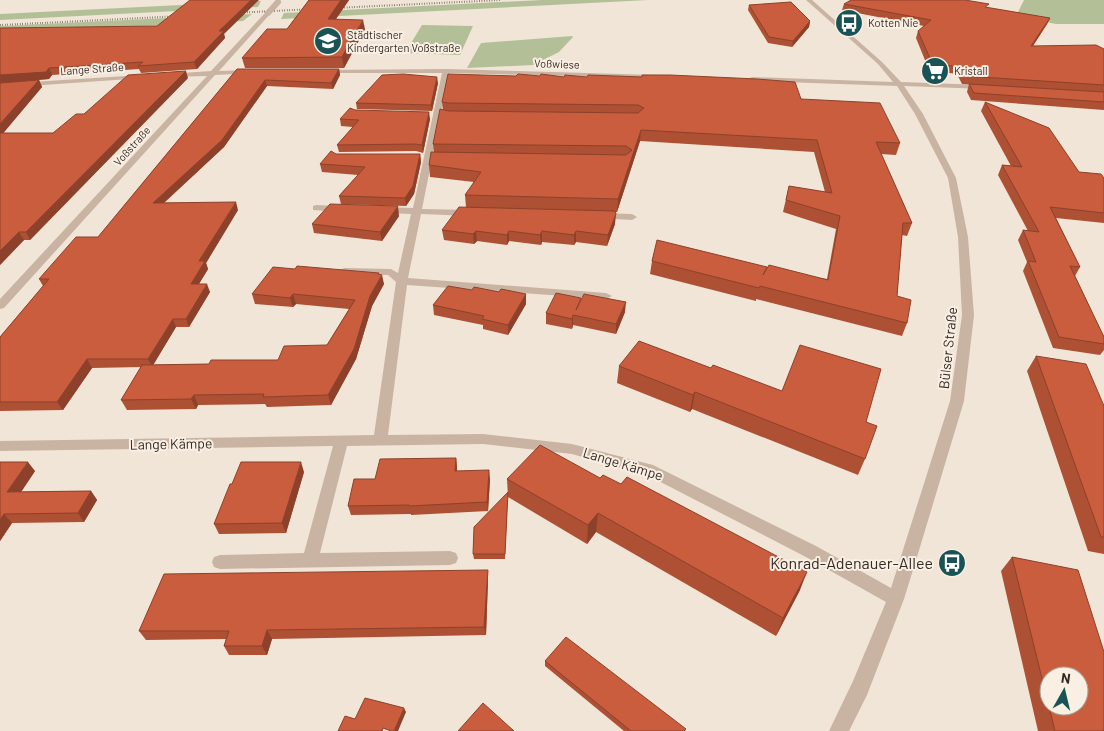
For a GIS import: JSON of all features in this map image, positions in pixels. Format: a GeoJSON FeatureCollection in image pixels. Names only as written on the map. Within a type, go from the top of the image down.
{"type":"FeatureCollection","features":[{"type":"Feature","properties":{"kind":"street","name":"Bülser Straße"},"geometry":{"type":"LineString","coordinates":[[810,0],[874,56],[900,84],[919,114],[952,178],[963,236],[968,315],[958,401],[896,599],[860,688],[839,731]]}},
{"type":"Feature","properties":{"kind":"street","name":"Voßstraße"},"geometry":{"type":"LineString","coordinates":[[0,306],[279,1]]}},
{"type":"Feature","properties":{"kind":"street"},"geometry":{"type":"LineString","coordinates":[[380,440],[402,281],[417,211],[433,159],[436,116],[446,71]]}},
{"type":"Feature","properties":{"kind":"street","name":"Voßwiese"},"geometry":{"type":"LineString","coordinates":[[311,72],[446,71],[661,77]]}},
{"type":"Feature","properties":{"kind":"street"},"geometry":{"type":"LineString","coordinates":[[166,75],[263,72]]}},
{"type":"Feature","properties":{"kind":"street","name":"Lange Straße"},"geometry":{"type":"LineString","coordinates":[[0,86],[146,76]]}},
{"type":"Feature","properties":{"kind":"street"},"geometry":{"type":"LineString","coordinates":[[740,79],[988,88]]}},
{"type":"Feature","properties":{"kind":"street"},"geometry":{"type":"LineString","coordinates":[[416,156],[433,159]]}},
{"type":"Feature","properties":{"kind":"street"},"geometry":{"type":"LineString","coordinates":[[316,208],[353,209]]}},
{"type":"Feature","properties":{"kind":"street"},"geometry":{"type":"LineString","coordinates":[[371,210],[485,213]]}},
{"type":"Feature","properties":{"kind":"street"},"geometry":{"type":"LineString","coordinates":[[593,216],[632,217]]}},
{"type":"Feature","properties":{"kind":"street"},"geometry":{"type":"LineString","coordinates":[[333,270],[391,272],[402,281],[606,296]]}},
{"type":"Feature","properties":{"kind":"street","name":"Lange Kämpe"},"geometry":{"type":"LineString","coordinates":[[0,446],[483,439],[572,448],[653,471],[810,551],[896,599]]}},
{"type":"Feature","properties":{"kind":"street"},"geometry":{"type":"LineString","coordinates":[[310,560],[341,442]]}},
{"type":"Feature","properties":{"kind":"street"},"geometry":{"type":"LineString","coordinates":[[220,562],[450,558]]}},
{"type":"Feature","properties":{"kind":"green space"},"geometry":{"type":"Polygon","coordinates":[[[542,0],[648,0],[281,19],[284,13],[542,0]]]}},
{"type":"Feature","properties":{"kind":"green space"},"geometry":{"type":"Polygon","coordinates":[[[1024,0],[1104,0],[1104,24],[1056,24],[1016,16],[1024,0]]]}},
{"type":"Feature","properties":{"kind":"green space"},"geometry":{"type":"Polygon","coordinates":[[[261,1],[258,7],[0,20],[0,14],[261,1]]]}},
{"type":"Feature","properties":{"kind":"green space"},"geometry":{"type":"Polygon","coordinates":[[[252,14],[243,21],[0,33],[0,26],[252,14]]]}},
{"type":"Feature","properties":{"kind":"green space"},"geometry":{"type":"Polygon","coordinates":[[[422,25],[473,26],[460,55],[405,53],[422,25]]]}},
{"type":"Feature","properties":{"kind":"green space"},"geometry":{"type":"Polygon","coordinates":[[[572,36],[559,52],[533,65],[467,68],[481,43],[572,36]]]}},
{"type":"Feature","properties":{"kind":"building"},"geometry":{"type":"Polygon","coordinates":[[[190,0],[251,0],[219,31],[224,31],[194,62],[138,66],[143,62],[49,68],[46,72],[0,75],[0,28],[157,26],[190,0]]]}},
{"type":"Feature","properties":{"kind":"building"},"geometry":{"type":"Polygon","coordinates":[[[309,0],[341,0],[328,19],[363,20],[342,57],[242,58],[267,29],[287,29],[309,0]]]}},
{"type":"Feature","properties":{"kind":"building"},"geometry":{"type":"Polygon","coordinates":[[[851,0],[965,0],[989,4],[985,7],[1050,18],[1031,46],[1096,45],[1104,49],[1104,85],[965,76],[960,67],[932,63],[918,31],[931,20],[844,4],[851,0]]]}},
{"type":"Feature","properties":{"kind":"building"},"geometry":{"type":"Polygon","coordinates":[[[791,2],[810,21],[793,41],[769,37],[749,5],[791,2]]]}},
{"type":"Feature","properties":{"kind":"building"},"geometry":{"type":"Polygon","coordinates":[[[237,69],[339,69],[331,83],[265,80],[222,140],[153,203],[236,202],[199,261],[205,261],[191,284],[207,284],[186,319],[173,319],[148,359],[87,359],[57,402],[0,402],[0,337],[49,279],[39,279],[76,237],[98,237],[237,69]]]}},
{"type":"Feature","properties":{"kind":"building"},"geometry":{"type":"Polygon","coordinates":[[[186,71],[26,232],[19,232],[0,251],[0,133],[53,133],[76,114],[84,114],[128,75],[186,71]]]}},
{"type":"Feature","properties":{"kind":"building"},"geometry":{"type":"Polygon","coordinates":[[[403,74],[437,77],[431,105],[356,103],[382,75],[403,74]]]}},
{"type":"Feature","properties":{"kind":"building"},"geometry":{"type":"Polygon","coordinates":[[[448,74],[516,76],[518,74],[540,76],[541,74],[564,77],[565,75],[642,77],[642,75],[670,75],[757,79],[795,82],[801,99],[880,103],[900,143],[876,142],[912,223],[903,223],[897,296],[911,300],[907,323],[652,261],[657,240],[767,267],[763,275],[769,265],[828,280],[840,216],[786,200],[789,186],[832,193],[817,140],[641,130],[618,199],[465,195],[481,172],[429,165],[431,152],[626,155],[632,150],[626,146],[433,144],[440,109],[449,111],[638,113],[644,108],[638,105],[442,102],[448,74]]]}},
{"type":"Feature","properties":{"kind":"building"},"geometry":{"type":"Polygon","coordinates":[[[39,80],[0,124],[0,83],[39,80]]]}},
{"type":"Feature","properties":{"kind":"building"},"geometry":{"type":"Polygon","coordinates":[[[969,84],[1104,92],[1104,102],[974,93],[969,84]]]}},
{"type":"Feature","properties":{"kind":"building"},"geometry":{"type":"Polygon","coordinates":[[[985,102],[1049,128],[1079,172],[1101,174],[1104,178],[1104,213],[1050,207],[1080,267],[1070,266],[1104,337],[1104,344],[1059,337],[1028,261],[1036,262],[1023,230],[1039,232],[1002,165],[1022,167],[985,102]]]}},
{"type":"Feature","properties":{"kind":"building"},"geometry":{"type":"Polygon","coordinates":[[[350,108],[355,110],[429,112],[422,145],[337,145],[359,120],[340,119],[350,108]]]}},
{"type":"Feature","properties":{"kind":"building"},"geometry":{"type":"Polygon","coordinates":[[[331,151],[336,154],[420,154],[413,186],[405,198],[339,196],[365,167],[320,164],[331,151]]]}},
{"type":"Feature","properties":{"kind":"building"},"geometry":{"type":"Polygon","coordinates":[[[330,204],[398,206],[380,232],[312,224],[330,204]]]}},
{"type":"Feature","properties":{"kind":"building"},"geometry":{"type":"Polygon","coordinates":[[[459,207],[615,211],[616,214],[608,235],[576,231],[574,235],[542,231],[540,235],[509,231],[507,235],[476,231],[473,234],[442,230],[459,207]]]}},
{"type":"Feature","properties":{"kind":"building"},"geometry":{"type":"Polygon","coordinates":[[[297,266],[379,273],[382,275],[370,296],[354,349],[328,395],[263,397],[264,394],[194,395],[191,399],[121,400],[142,365],[209,364],[211,360],[278,360],[284,346],[327,345],[355,300],[293,294],[290,298],[252,294],[273,267],[295,269],[297,266]]]}},
{"type":"Feature","properties":{"kind":"building"},"geometry":{"type":"Polygon","coordinates":[[[448,286],[472,290],[474,287],[499,292],[501,289],[526,294],[508,325],[482,319],[484,316],[433,305],[448,286]]]}},
{"type":"Feature","properties":{"kind":"building"},"geometry":{"type":"Polygon","coordinates":[[[556,293],[581,298],[576,310],[584,294],[626,302],[616,324],[573,315],[572,319],[546,313],[556,293]]]}},
{"type":"Feature","properties":{"kind":"building"},"geometry":{"type":"Polygon","coordinates":[[[639,341],[711,368],[713,365],[782,391],[800,345],[881,369],[866,422],[877,426],[865,459],[695,392],[693,395],[619,366],[639,341]]]}},
{"type":"Feature","properties":{"kind":"building"},"geometry":{"type":"Polygon","coordinates":[[[1036,356],[1086,364],[1104,406],[1104,537],[1101,537],[1036,356]]]}},
{"type":"Feature","properties":{"kind":"building"},"geometry":{"type":"Polygon","coordinates":[[[540,445],[600,478],[603,475],[621,484],[627,477],[807,572],[783,618],[598,513],[588,525],[507,479],[540,445]]]}},
{"type":"Feature","properties":{"kind":"building"},"geometry":{"type":"Polygon","coordinates":[[[456,458],[455,471],[489,470],[487,502],[409,506],[348,506],[354,479],[375,479],[380,459],[456,458]]]}},
{"type":"Feature","properties":{"kind":"building"},"geometry":{"type":"Polygon","coordinates":[[[0,462],[28,462],[7,492],[91,491],[78,513],[4,514],[0,520],[0,462]]]}},
{"type":"Feature","properties":{"kind":"building"},"geometry":{"type":"Polygon","coordinates":[[[241,462],[301,462],[282,523],[214,524],[241,462]]]}},
{"type":"Feature","properties":{"kind":"building"},"geometry":{"type":"Polygon","coordinates":[[[508,492],[505,554],[473,554],[474,527],[508,492]]]}},
{"type":"Feature","properties":{"kind":"building"},"geometry":{"type":"Polygon","coordinates":[[[1012,557],[1078,570],[1104,652],[1104,731],[1055,731],[1051,716],[1089,716],[1089,666],[1039,666],[1012,557]]]}},
{"type":"Feature","properties":{"kind":"building"},"geometry":{"type":"Polygon","coordinates":[[[488,570],[484,627],[267,630],[262,646],[224,646],[229,631],[139,631],[164,574],[488,570]]]}},
{"type":"Feature","properties":{"kind":"building"},"geometry":{"type":"Polygon","coordinates":[[[566,637],[686,729],[684,731],[631,731],[545,661],[566,637]]]}},
{"type":"Feature","properties":{"kind":"building"},"geometry":{"type":"Polygon","coordinates":[[[365,698],[404,708],[394,731],[383,728],[382,731],[338,731],[345,716],[355,719],[365,698]]]}},
{"type":"Feature","properties":{"kind":"building"},"geometry":{"type":"Polygon","coordinates":[[[483,703],[514,731],[458,731],[483,703]]]}},
{"type":"Feature","properties":{"kind":"railway"},"geometry":{"type":"LineString","coordinates":[[232,13],[501,0]]}},
{"type":"Feature","properties":{"kind":"railway"},"geometry":{"type":"LineString","coordinates":[[0,25],[182,16]]}},
{"type":"Feature","properties":{"kind":"place","name":"Kotten Nie"},"geometry":{"type":"Point","coordinates":[849,23]}},
{"type":"Feature","properties":{"kind":"place","name":"Städtischer Kindergarten Voßstraße"},"geometry":{"type":"Point","coordinates":[328,41]}},
{"type":"Feature","properties":{"kind":"place","name":"Kristall"},"geometry":{"type":"Point","coordinates":[935,71]}},
{"type":"Feature","properties":{"kind":"place","name":"Konrad-Adenauer-Allee"},"geometry":{"type":"Point","coordinates":[952,563]}}]}
